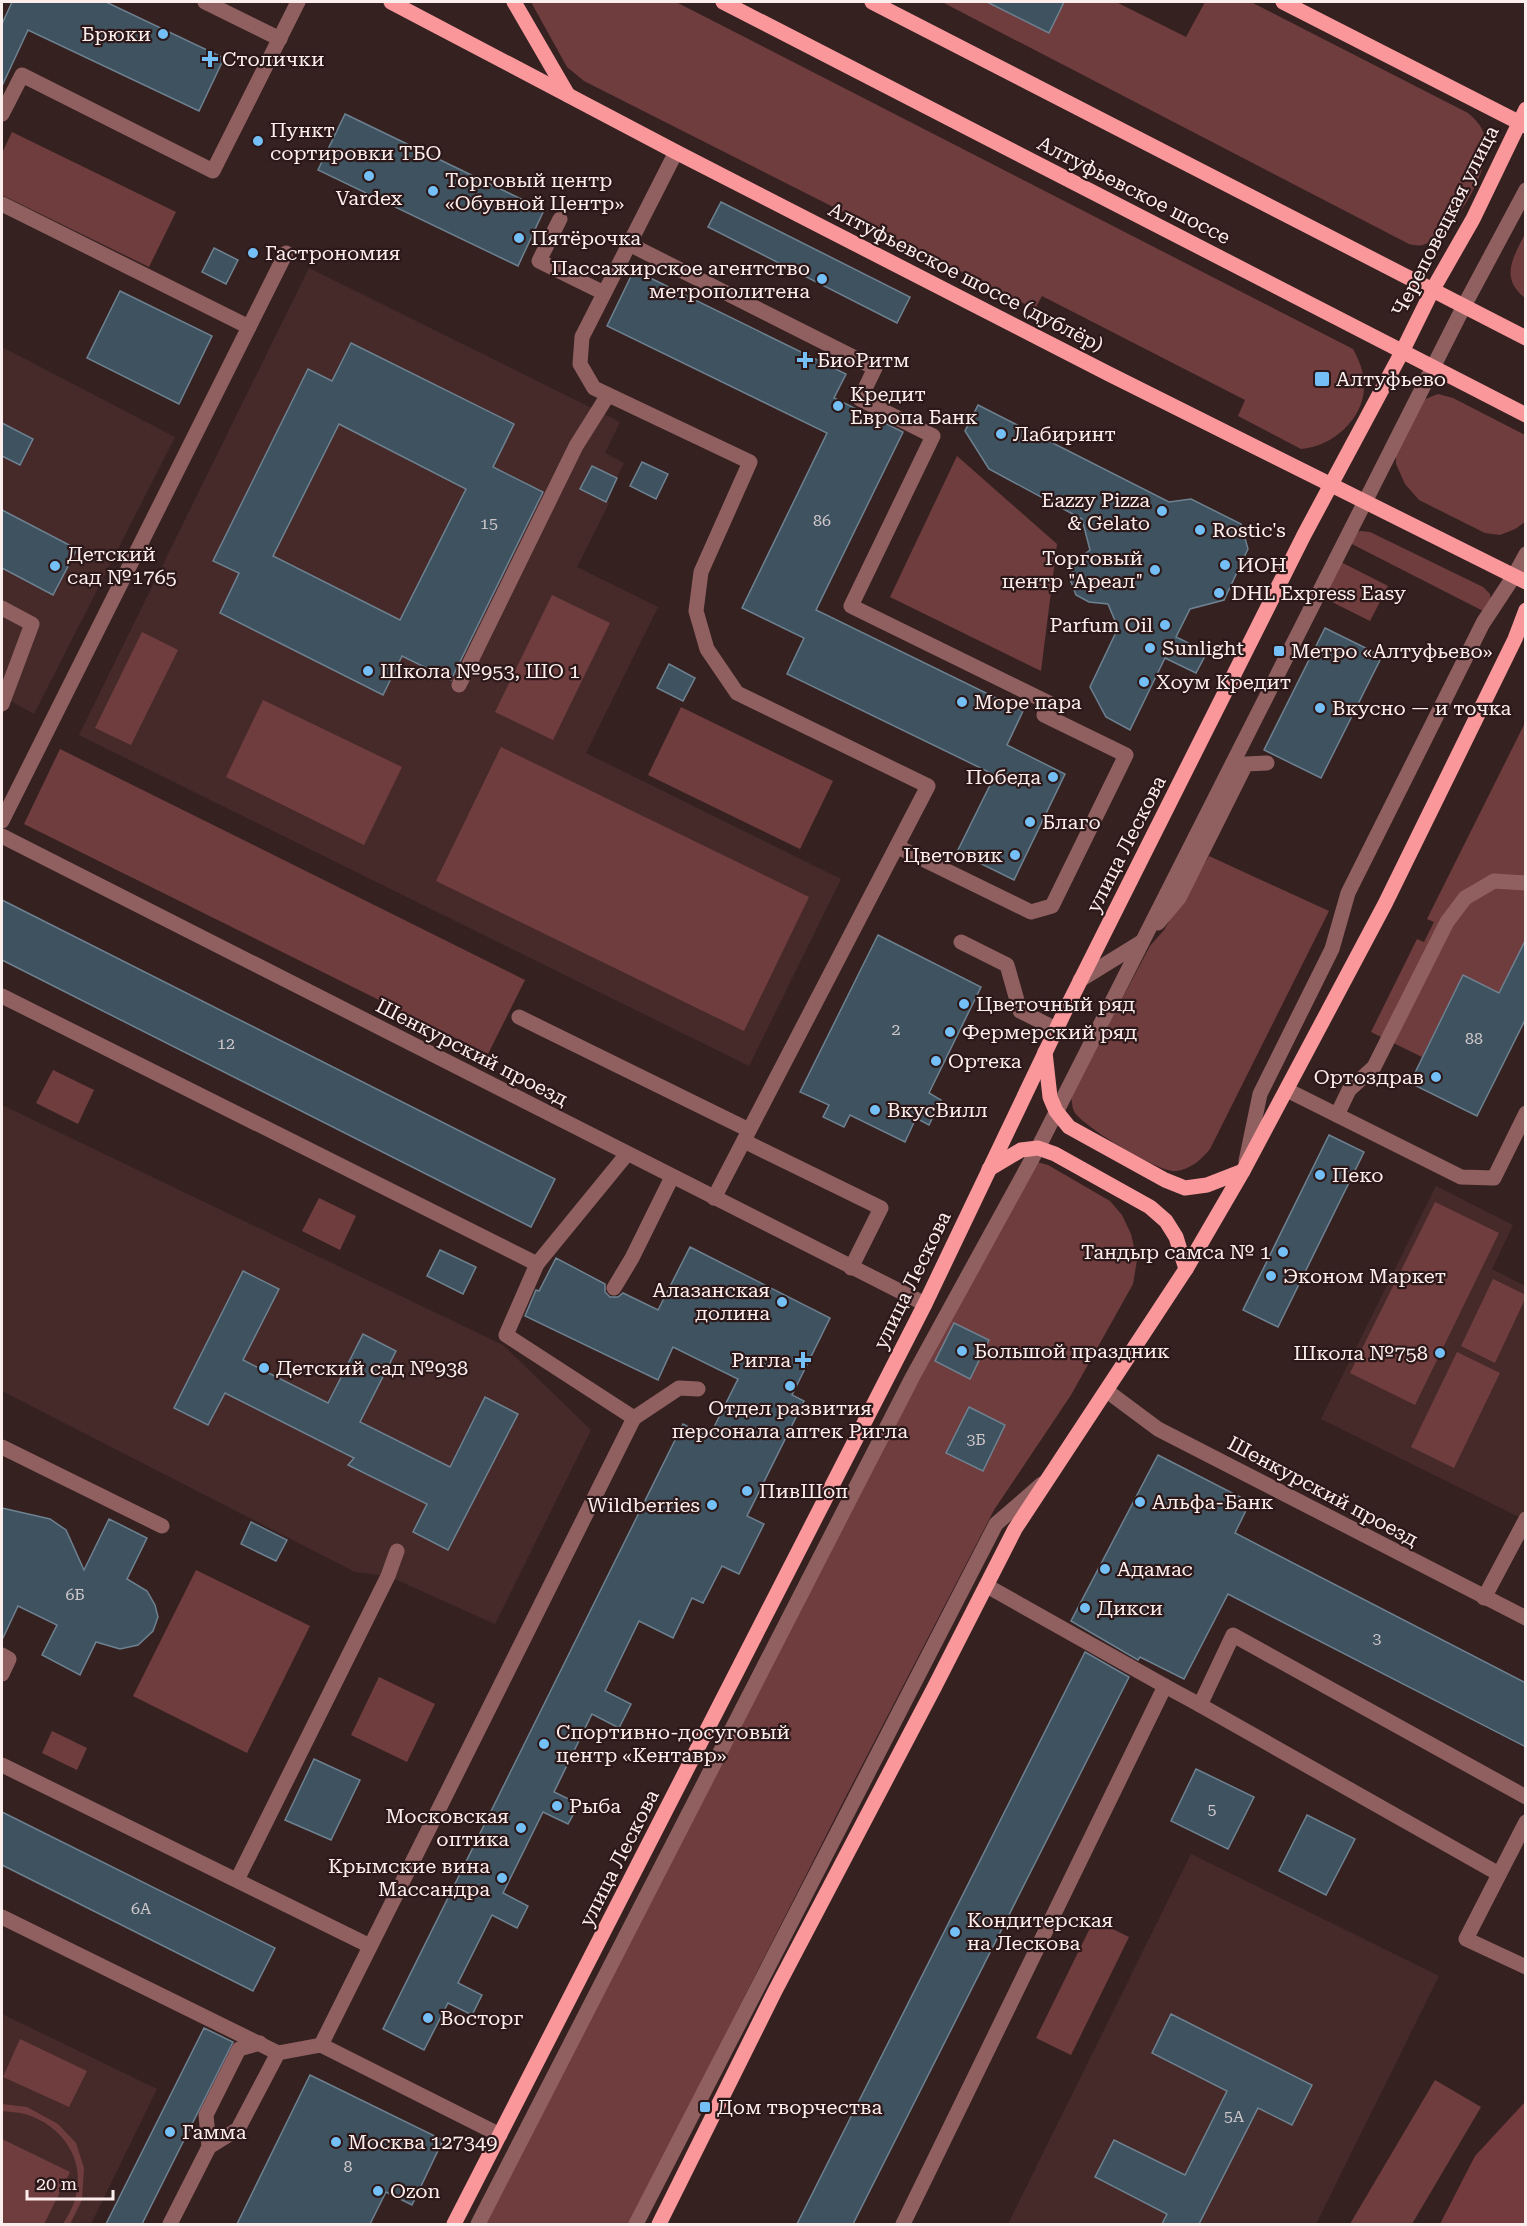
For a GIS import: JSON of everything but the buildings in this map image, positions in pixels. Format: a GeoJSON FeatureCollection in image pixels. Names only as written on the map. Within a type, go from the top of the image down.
{"type":"FeatureCollection","features":[{"type":"Feature","properties":{"kind":"main road","name":"Алтуфьевское шоссе (дублёр)"},"geometry":{"type":"LineString","coordinates":[[391,2],[676,152],[1109,374],[1520,579]]}},
{"type":"Feature","properties":{"kind":"main road"},"geometry":{"type":"LineString","coordinates":[[514,2],[568,95]]}},
{"type":"Feature","properties":{"kind":"main road","name":"Алтуфьевское шоссе"},"geometry":{"type":"LineString","coordinates":[[723,2],[1526,415]]}},
{"type":"Feature","properties":{"kind":"main road"},"geometry":{"type":"LineString","coordinates":[[872,2],[1526,338]]}},
{"type":"Feature","properties":{"kind":"main road"},"geometry":{"type":"LineString","coordinates":[[1283,2],[1524,119]]}},
{"type":"Feature","properties":{"kind":"main road","name":"Череповецкая улица"},"geometry":{"type":"LineString","coordinates":[[1402,352],[1524,119]]}},
{"type":"Feature","properties":{"kind":"main road","name":"улица Лескова"},"geometry":{"type":"LineString","coordinates":[[454,2224],[925,1304],[1080,980],[1330,485],[1402,352]]}},
{"type":"Feature","properties":{"kind":"main road"},"geometry":{"type":"LineString","coordinates":[[659,2224],[775,1991],[1015,1529],[1186,1269],[1244,1171],[1385,903],[1515,639],[1526,610]]}},
{"type":"Feature","properties":{"kind":"main road"},"geometry":{"type":"LineString","coordinates":[[1045,1052],[1050,1097],[1056,1111],[1069,1127],[1165,1180],[1185,1188],[1207,1185],[1244,1171]]}},
{"type":"Feature","properties":{"kind":"main road"},"geometry":{"type":"LineString","coordinates":[[988,1170],[1020,1150],[1038,1148],[1055,1154],[1150,1207],[1167,1221],[1176,1237],[1186,1269]]}},
{"type":"Feature","properties":{"kind":"street"},"geometry":{"type":"LineString","coordinates":[[205,2],[280,39]]}},
{"type":"Feature","properties":{"kind":"street"},"geometry":{"type":"LineString","coordinates":[[2,114],[22,75],[213,171],[298,2]]}},
{"type":"Feature","properties":{"kind":"street"},"geometry":{"type":"LineString","coordinates":[[676,152],[582,337],[580,364],[594,388],[750,462],[701,572],[696,611],[707,649],[737,693],[928,786],[714,1198]]}},
{"type":"Feature","properties":{"kind":"street"},"geometry":{"type":"LineString","coordinates":[[1433,368],[1526,190]]}},
{"type":"Feature","properties":{"kind":"street"},"geometry":{"type":"LineString","coordinates":[[2,204],[249,327]]}},
{"type":"Feature","properties":{"kind":"street"},"geometry":{"type":"LineString","coordinates":[[560,219],[539,261],[604,293]]}},
{"type":"Feature","properties":{"kind":"street"},"geometry":{"type":"LineString","coordinates":[[629,244],[875,368],[860,399],[933,435],[851,606],[1049,703],[1044,715],[1126,755],[1052,906],[1031,912],[898,847]]}},
{"type":"Feature","properties":{"kind":"street"},"geometry":{"type":"LineString","coordinates":[[2,821],[286,253]]}},
{"type":"Feature","properties":{"kind":"street","name":"улица Лескова"},"geometry":{"type":"LineString","coordinates":[[478,2224],[913,1376],[1038,1148],[1433,368]]}},
{"type":"Feature","properties":{"kind":"street"},"geometry":{"type":"LineString","coordinates":[[459,685],[576,446],[608,395]]}},
{"type":"Feature","properties":{"kind":"street"},"geometry":{"type":"LineString","coordinates":[[1244,1171],[1260,1094],[1332,949],[1348,893],[1483,623],[1520,579],[1526,554]]}},
{"type":"Feature","properties":{"kind":"street"},"geometry":{"type":"LineString","coordinates":[[2,608],[32,624],[2,704]]}},
{"type":"Feature","properties":{"kind":"street"},"geometry":{"type":"LineString","coordinates":[[1080,980],[1141,943],[1179,898],[1246,764],[1267,763]]}},
{"type":"Feature","properties":{"kind":"street","name":"Шенкурский проезд"},"geometry":{"type":"LineString","coordinates":[[2,836],[925,1304]]}},
{"type":"Feature","properties":{"kind":"street"},"geometry":{"type":"LineString","coordinates":[[1337,1115],[1349,1090],[1374,1067],[1447,922],[1465,898],[1494,881],[1526,883]]}},
{"type":"Feature","properties":{"kind":"street"},"geometry":{"type":"LineString","coordinates":[[961,942],[1007,965],[1020,1011],[1056,1029]]}},
{"type":"Feature","properties":{"kind":"street"},"geometry":{"type":"LineString","coordinates":[[2,996],[537,1264]]}},
{"type":"Feature","properties":{"kind":"street"},"geometry":{"type":"LineString","coordinates":[[519,1017],[881,1208],[851,1268]]}},
{"type":"Feature","properties":{"kind":"street"},"geometry":{"type":"LineString","coordinates":[[1287,1090],[1461,1177],[1494,1178],[1526,1113]]}},
{"type":"Feature","properties":{"kind":"street"},"geometry":{"type":"LineString","coordinates":[[627,1154],[537,1264],[506,1335],[634,1418]]}},
{"type":"Feature","properties":{"kind":"street"},"geometry":{"type":"LineString","coordinates":[[614,1288],[632,1258],[672,1177]]}},
{"type":"Feature","properties":{"kind":"street"},"geometry":{"type":"LineString","coordinates":[[321,2045],[634,1418],[679,1388],[699,1389]]}},
{"type":"Feature","properties":{"kind":"street","name":"Шенкурский проезд"},"geometry":{"type":"LineString","coordinates":[[1107,1391],[1158,1429],[1526,1618]]}},
{"type":"Feature","properties":{"kind":"street"},"geometry":{"type":"LineString","coordinates":[[2,1447],[162,1526]]}},
{"type":"Feature","properties":{"kind":"street"},"geometry":{"type":"LineString","coordinates":[[636,2224],[996,1524],[1047,1479]]}},
{"type":"Feature","properties":{"kind":"street"},"geometry":{"type":"LineString","coordinates":[[1484,1598],[1526,1519]]}},
{"type":"Feature","properties":{"kind":"street"},"geometry":{"type":"LineString","coordinates":[[237,1880],[388,1576],[397,1551]]}},
{"type":"Feature","properties":{"kind":"street"},"geometry":{"type":"LineString","coordinates":[[987,1586],[1499,1875]]}},
{"type":"Feature","properties":{"kind":"street"},"geometry":{"type":"LineString","coordinates":[[1200,1705],[1233,1635],[1526,1797]]}},
{"type":"Feature","properties":{"kind":"street"},"geometry":{"type":"LineString","coordinates":[[2,1655],[9,1659],[2,1674]]}},
{"type":"Feature","properties":{"kind":"street"},"geometry":{"type":"LineString","coordinates":[[903,2224],[1165,1686]]}},
{"type":"Feature","properties":{"kind":"street"},"geometry":{"type":"LineString","coordinates":[[2,1765],[370,1946]]}},
{"type":"Feature","properties":{"kind":"street"},"geometry":{"type":"LineString","coordinates":[[1526,1822],[1466,1940],[1526,1967]]}},
{"type":"Feature","properties":{"kind":"street"},"geometry":{"type":"LineString","coordinates":[[2,1917],[278,2053],[321,2045],[500,2135]]}},
{"type":"Feature","properties":{"kind":"street"},"geometry":{"type":"LineString","coordinates":[[209,2147],[206,2115],[239,2049],[260,2043]]}},
{"type":"Feature","properties":{"kind":"street"},"geometry":{"type":"LineString","coordinates":[[170,2224],[209,2147],[238,2128],[278,2053]]}},
{"type":"Feature","properties":{"kind":"shaded area"},"geometry":{"type":"Polygon","coordinates":[[[531,2],[676,2],[1353,349],[1361,366],[1364,380],[1363,397],[1359,409],[1353,419],[1335,437],[1313,447],[1301,449],[1238,416],[1245,400],[1042,296],[1035,309],[584,81],[567,67],[531,2]]]}},
{"type":"Feature","properties":{"kind":"shaded area"},"geometry":{"type":"Polygon","coordinates":[[[942,2],[1116,2],[1186,37],[1205,2],[1251,2],[1468,113],[1479,124],[1485,137],[1485,160],[1481,174],[1465,204],[1445,231],[1423,245],[1409,244],[942,2]]]}},
{"type":"Feature","properties":{"kind":"shaded area"},"geometry":{"type":"Polygon","coordinates":[[[12,132],[176,212],[149,267],[2,195],[2,153],[12,132]]]}},
{"type":"Feature","properties":{"kind":"shaded area"},"geometry":{"type":"Polygon","coordinates":[[[1525,234],[1525,298],[1512,283],[1511,267],[1525,234]]]}},
{"type":"Feature","properties":{"kind":"shaded area","name":"Школа №953, ШО 1"},"geometry":{"type":"Polygon","coordinates":[[[309,268],[620,422],[605,453],[624,463],[605,501],[609,503],[577,567],[658,607],[586,753],[841,879],[749,1066],[79,735],[309,268]]]}},
{"type":"Feature","properties":{"kind":"shaded area","name":"Детский сад №1765"},"geometry":{"type":"Polygon","coordinates":[[[2,347],[175,437],[34,714],[2,696],[2,347]]]}},
{"type":"Feature","properties":{"kind":"shaded area"},"geometry":{"type":"Polygon","coordinates":[[[1438,394],[1453,398],[1525,435],[1525,522],[1515,529],[1500,535],[1485,533],[1419,500],[1405,484],[1396,464],[1396,444],[1423,400],[1438,394]]]}},
{"type":"Feature","properties":{"kind":"shaded area"},"geometry":{"type":"Polygon","coordinates":[[[957,456],[1057,544],[1041,671],[890,597],[957,456]]]}},
{"type":"Feature","properties":{"kind":"shaded area"},"geometry":{"type":"Polygon","coordinates":[[[1360,531],[1370,532],[1483,587],[1490,594],[1489,614],[1346,541],[1360,531]]]}},
{"type":"Feature","properties":{"kind":"shaded area"},"geometry":{"type":"Polygon","coordinates":[[[1335,559],[1388,586],[1370,621],[1324,598],[1335,559]]]}},
{"type":"Feature","properties":{"kind":"shaded area"},"geometry":{"type":"Polygon","coordinates":[[[552,595],[610,623],[553,740],[495,712],[552,595]]]}},
{"type":"Feature","properties":{"kind":"shaded area"},"geometry":{"type":"Polygon","coordinates":[[[142,632],[178,650],[131,745],[95,728],[142,632]]]}},
{"type":"Feature","properties":{"kind":"shaded area"},"geometry":{"type":"Polygon","coordinates":[[[263,700],[402,767],[364,845],[226,777],[263,700]]]}},
{"type":"Feature","properties":{"kind":"shaded area"},"geometry":{"type":"Polygon","coordinates":[[[681,707],[833,781],[800,849],[648,775],[681,707]]]}},
{"type":"Feature","properties":{"kind":"shaded area"},"geometry":{"type":"Polygon","coordinates":[[[1525,723],[1525,943],[1512,967],[1506,996],[1463,975],[1422,1057],[1371,1032],[1417,939],[1424,942],[1434,922],[1427,919],[1525,723]]]}},
{"type":"Feature","properties":{"kind":"shaded area"},"geometry":{"type":"Polygon","coordinates":[[[501,747],[809,897],[744,1031],[436,881],[501,747]]]}},
{"type":"Feature","properties":{"kind":"shaded area"},"geometry":{"type":"Polygon","coordinates":[[[60,749],[525,980],[488,1054],[24,824],[60,749]]]}},
{"type":"Feature","properties":{"kind":"shaded area"},"geometry":{"type":"Polygon","coordinates":[[[1209,856],[1329,911],[1210,1149],[1203,1157],[1186,1168],[1176,1171],[1167,1170],[1139,1157],[1093,1129],[1075,1113],[1071,1095],[1150,946],[1164,930],[1209,856]]]}},
{"type":"Feature","properties":{"kind":"shaded area"},"geometry":{"type":"Polygon","coordinates":[[[53,1070],[94,1090],[78,1124],[36,1103],[53,1070]]]}},
{"type":"Feature","properties":{"kind":"shaded area","name":"Детский сад №938"},"geometry":{"type":"Polygon","coordinates":[[[2,1105],[503,1345],[591,1430],[495,1624],[388,1576],[355,1572],[2,1391],[2,1105]]]}},
{"type":"Feature","properties":{"kind":"shaded area"},"geometry":{"type":"Polygon","coordinates":[[[1037,1162],[1048,1165],[1110,1201],[1122,1215],[1131,1234],[1137,1260],[1133,1284],[1071,1395],[994,1510],[629,2224],[482,2224],[1017,1175],[1037,1162]]]}},
{"type":"Feature","properties":{"kind":"shaded area","name":"Школа №758"},"geometry":{"type":"Polygon","coordinates":[[[1436,1186],[1513,1225],[1492,1269],[1525,1286],[1525,1520],[1321,1419],[1436,1186]]]}},
{"type":"Feature","properties":{"kind":"shaded area"},"geometry":{"type":"Polygon","coordinates":[[[319,1198],[356,1216],[340,1250],[302,1231],[319,1198]]]}},
{"type":"Feature","properties":{"kind":"shaded area"},"geometry":{"type":"Polygon","coordinates":[[[1435,1202],[1499,1233],[1415,1405],[1350,1373],[1435,1202]]]}},
{"type":"Feature","properties":{"kind":"shaded area"},"geometry":{"type":"Polygon","coordinates":[[[1493,1279],[1526,1295],[1495,1363],[1461,1346],[1493,1279]]]}},
{"type":"Feature","properties":{"kind":"shaded area"},"geometry":{"type":"Polygon","coordinates":[[[1457,1352],[1500,1373],[1454,1468],[1411,1447],[1457,1352]]]}},
{"type":"Feature","properties":{"kind":"shaded area"},"geometry":{"type":"Polygon","coordinates":[[[196,1570],[310,1626],[247,1753],[133,1696],[196,1570]]]}},
{"type":"Feature","properties":{"kind":"shaded area"},"geometry":{"type":"Polygon","coordinates":[[[379,1677],[435,1704],[407,1762],[351,1735],[379,1677]]]}},
{"type":"Feature","properties":{"kind":"shaded area"},"geometry":{"type":"Polygon","coordinates":[[[52,1731],[87,1748],[77,1770],[42,1753],[52,1731]]]}},
{"type":"Feature","properties":{"kind":"shaded area"},"geometry":{"type":"Polygon","coordinates":[[[1191,1854],[1439,1976],[1316,2224],[1008,2224],[1191,1854]]]}},
{"type":"Feature","properties":{"kind":"shaded area"},"geometry":{"type":"Polygon","coordinates":[[[1094,1920],[1129,1937],[1071,2055],[1036,2038],[1094,1920]]]}},
{"type":"Feature","properties":{"kind":"shaded area"},"geometry":{"type":"Polygon","coordinates":[[[2,2014],[157,2089],[91,2224],[2,2224],[2,2014]]]}},
{"type":"Feature","properties":{"kind":"shaded area"},"geometry":{"type":"Polygon","coordinates":[[[20,2039],[87,2071],[69,2107],[3,2077],[20,2039]]]}},
{"type":"Feature","properties":{"kind":"shaded area"},"geometry":{"type":"Polygon","coordinates":[[[1435,2080],[1481,2107],[1412,2224],[1350,2224],[1435,2080]]]}},
{"type":"Feature","properties":{"kind":"shaded area"},"geometry":{"type":"Polygon","coordinates":[[[1525,2102],[1525,2224],[1440,2224],[1475,2156],[1525,2102]]]}},
{"type":"Feature","properties":{"kind":"shaded area"},"geometry":{"type":"Polygon","coordinates":[[[2,2104],[27,2107],[58,2124],[76,2143],[84,2168],[82,2200],[70,2224],[63,2224],[73,2206],[78,2185],[74,2158],[68,2146],[50,2126],[25,2114],[2,2111],[2,2104]]]}},
{"type":"Feature","properties":{"kind":"shaded area"},"geometry":{"type":"Polygon","coordinates":[[[2,2139],[70,2172],[44,2224],[2,2224],[2,2139]]]}},
{"type":"Feature","properties":{"kind":"place","name":"Брюки"},"geometry":{"type":"Point","coordinates":[163,34]}},
{"type":"Feature","properties":{"kind":"place","name":"Столички"},"geometry":{"type":"Point","coordinates":[210,59]}},
{"type":"Feature","properties":{"kind":"place","name":"Пункт сортировки ТБО"},"geometry":{"type":"Point","coordinates":[258,141]}},
{"type":"Feature","properties":{"kind":"place","name":"Vardex"},"geometry":{"type":"Point","coordinates":[369,176]}},
{"type":"Feature","properties":{"kind":"place","name":"Торговый центр «Обувной Центр»"},"geometry":{"type":"Point","coordinates":[433,191]}},
{"type":"Feature","properties":{"kind":"place","name":"Пятёрочка"},"geometry":{"type":"Point","coordinates":[519,238]}},
{"type":"Feature","properties":{"kind":"place","name":"Гастрономия"},"geometry":{"type":"Point","coordinates":[253,253]}},
{"type":"Feature","properties":{"kind":"place","name":"Пассажирское агентство метрополитена"},"geometry":{"type":"Point","coordinates":[822,279]}},
{"type":"Feature","properties":{"kind":"place","name":"БиоРитм"},"geometry":{"type":"Point","coordinates":[805,360]}},
{"type":"Feature","properties":{"kind":"place","name":"Алтуфьево"},"geometry":{"type":"Point","coordinates":[1322,379]}},
{"type":"Feature","properties":{"kind":"place","name":"Кредит Европа Банк"},"geometry":{"type":"Point","coordinates":[838,406]}},
{"type":"Feature","properties":{"kind":"place","name":"Лабиринт"},"geometry":{"type":"Point","coordinates":[1001,434]}},
{"type":"Feature","properties":{"kind":"place","name":"Eazzy Pizza & Gelato"},"geometry":{"type":"Point","coordinates":[1162,511]}},
{"type":"Feature","properties":{"kind":"place","name":"Rostic's"},"geometry":{"type":"Point","coordinates":[1200,530]}},
{"type":"Feature","properties":{"kind":"place","name":"ИОН"},"geometry":{"type":"Point","coordinates":[1225,565]}},
{"type":"Feature","properties":{"kind":"place","name":"Детский сад №1765"},"geometry":{"type":"Point","coordinates":[55,566]}},
{"type":"Feature","properties":{"kind":"place","name":"Торговый центр \"Ареал\""},"geometry":{"type":"Point","coordinates":[1155,570]}},
{"type":"Feature","properties":{"kind":"place","name":"DHL Express Easy"},"geometry":{"type":"Point","coordinates":[1219,593]}},
{"type":"Feature","properties":{"kind":"place","name":"Parfum Oil"},"geometry":{"type":"Point","coordinates":[1165,625]}},
{"type":"Feature","properties":{"kind":"place","name":"Sunlight"},"geometry":{"type":"Point","coordinates":[1150,648]}},
{"type":"Feature","properties":{"kind":"place","name":"Метро «Алтуфьево»"},"geometry":{"type":"Point","coordinates":[1279,651]}},
{"type":"Feature","properties":{"kind":"place","name":"Школа №953, ШО 1"},"geometry":{"type":"Point","coordinates":[368,671]}},
{"type":"Feature","properties":{"kind":"place","name":"Хоум Кредит"},"geometry":{"type":"Point","coordinates":[1144,682]}},
{"type":"Feature","properties":{"kind":"place","name":"Море пара"},"geometry":{"type":"Point","coordinates":[962,702]}},
{"type":"Feature","properties":{"kind":"place","name":"Вкусно — и точка"},"geometry":{"type":"Point","coordinates":[1320,708]}},
{"type":"Feature","properties":{"kind":"place","name":"Победа"},"geometry":{"type":"Point","coordinates":[1053,777]}},
{"type":"Feature","properties":{"kind":"place","name":"Благо"},"geometry":{"type":"Point","coordinates":[1030,822]}},
{"type":"Feature","properties":{"kind":"place","name":"Цветовик"},"geometry":{"type":"Point","coordinates":[1015,855]}},
{"type":"Feature","properties":{"kind":"place","name":"Цветочный ряд"},"geometry":{"type":"Point","coordinates":[964,1004]}},
{"type":"Feature","properties":{"kind":"place","name":"Фермерский ряд"},"geometry":{"type":"Point","coordinates":[950,1032]}},
{"type":"Feature","properties":{"kind":"place","name":"Ортека"},"geometry":{"type":"Point","coordinates":[936,1061]}},
{"type":"Feature","properties":{"kind":"place","name":"Ортоздрав"},"geometry":{"type":"Point","coordinates":[1436,1077]}},
{"type":"Feature","properties":{"kind":"place","name":"ВкусВилл"},"geometry":{"type":"Point","coordinates":[875,1110]}},
{"type":"Feature","properties":{"kind":"place","name":"Пеко"},"geometry":{"type":"Point","coordinates":[1320,1175]}},
{"type":"Feature","properties":{"kind":"place","name":"Тандыр самса № 1"},"geometry":{"type":"Point","coordinates":[1283,1252]}},
{"type":"Feature","properties":{"kind":"place","name":"Эконом Маркет"},"geometry":{"type":"Point","coordinates":[1271,1276]}},
{"type":"Feature","properties":{"kind":"place","name":"Алазанская долина"},"geometry":{"type":"Point","coordinates":[782,1302]}},
{"type":"Feature","properties":{"kind":"place","name":"Большой праздник"},"geometry":{"type":"Point","coordinates":[962,1351]}},
{"type":"Feature","properties":{"kind":"place","name":"Школа №758"},"geometry":{"type":"Point","coordinates":[1440,1353]}},
{"type":"Feature","properties":{"kind":"place","name":"Ригла"},"geometry":{"type":"Point","coordinates":[803,1360]}},
{"type":"Feature","properties":{"kind":"place","name":"Детский сад №938"},"geometry":{"type":"Point","coordinates":[264,1368]}},
{"type":"Feature","properties":{"kind":"place","name":"Отдел развития персонала аптек Ригла"},"geometry":{"type":"Point","coordinates":[790,1386]}},
{"type":"Feature","properties":{"kind":"place","name":"ПивШоп"},"geometry":{"type":"Point","coordinates":[747,1491]}},
{"type":"Feature","properties":{"kind":"place","name":"Альфа-Банк"},"geometry":{"type":"Point","coordinates":[1140,1502]}},
{"type":"Feature","properties":{"kind":"place","name":"Wildberries"},"geometry":{"type":"Point","coordinates":[712,1505]}},
{"type":"Feature","properties":{"kind":"place","name":"Адамас"},"geometry":{"type":"Point","coordinates":[1105,1569]}},
{"type":"Feature","properties":{"kind":"place","name":"Дикси"},"geometry":{"type":"Point","coordinates":[1085,1608]}},
{"type":"Feature","properties":{"kind":"place","name":"Спортивно-досуговый центр «Кентавр»"},"geometry":{"type":"Point","coordinates":[544,1744]}},
{"type":"Feature","properties":{"kind":"place","name":"Рыба"},"geometry":{"type":"Point","coordinates":[557,1806]}},
{"type":"Feature","properties":{"kind":"place","name":"Московская оптика"},"geometry":{"type":"Point","coordinates":[521,1828]}},
{"type":"Feature","properties":{"kind":"place","name":"Крымские вина Массандра"},"geometry":{"type":"Point","coordinates":[502,1878]}},
{"type":"Feature","properties":{"kind":"place","name":"Кондитерская на Лескова"},"geometry":{"type":"Point","coordinates":[955,1932]}},
{"type":"Feature","properties":{"kind":"place","name":"Восторг"},"geometry":{"type":"Point","coordinates":[428,2018]}},
{"type":"Feature","properties":{"kind":"place","name":"Дом творчества"},"geometry":{"type":"Point","coordinates":[705,2107]}},
{"type":"Feature","properties":{"kind":"place","name":"Гамма"},"geometry":{"type":"Point","coordinates":[170,2132]}},
{"type":"Feature","properties":{"kind":"place","name":"Москва 127349"},"geometry":{"type":"Point","coordinates":[336,2142]}},
{"type":"Feature","properties":{"kind":"place","name":"Ozon"},"geometry":{"type":"Point","coordinates":[378,2191]}}]}
